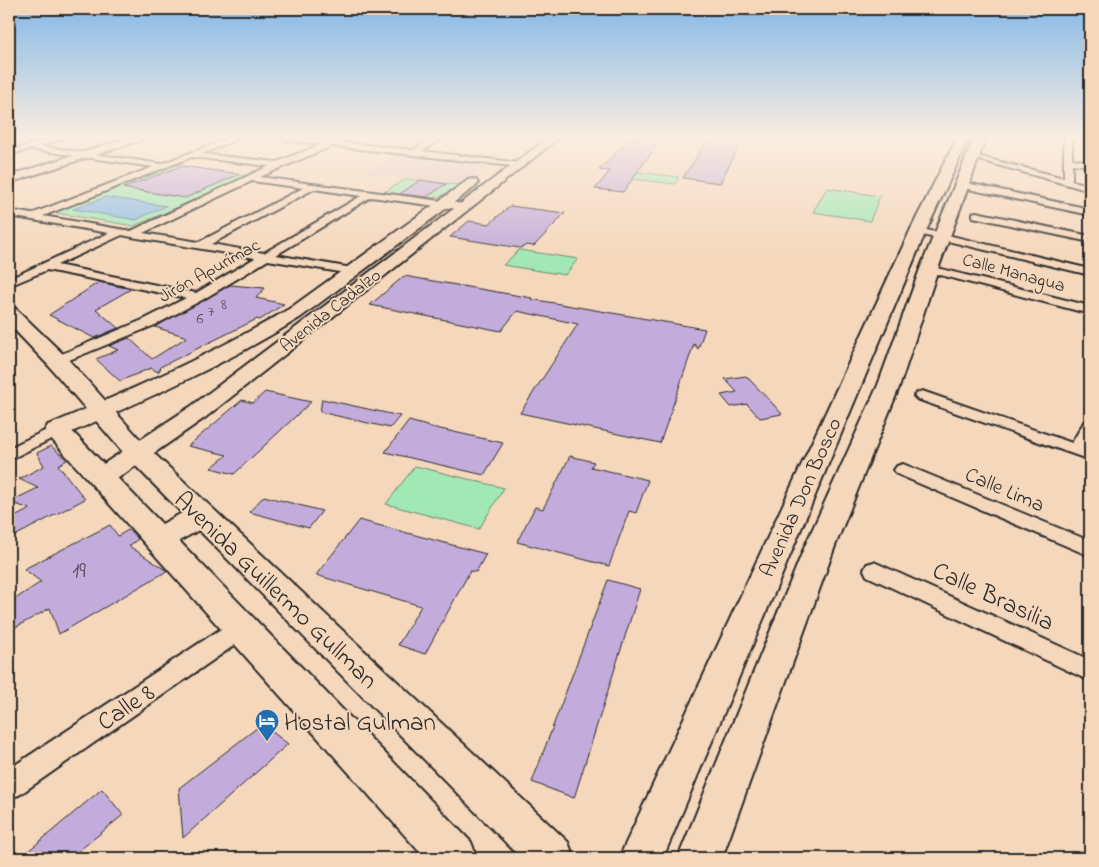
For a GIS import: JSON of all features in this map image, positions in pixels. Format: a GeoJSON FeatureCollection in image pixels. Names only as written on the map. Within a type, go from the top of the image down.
{"type":"FeatureCollection","features":[{"type":"Feature","properties":{"kind":"main road","name":"Avenida Don Bosco"},"geometry":{"type":"LineString","coordinates":[[641,858],[956,178]]}},
{"type":"Feature","properties":{"kind":"main road","name":"Avenida Don Bosco"},"geometry":{"type":"LineString","coordinates":[[700,858],[820,546],[889,385],[929,268],[930,234],[962,185],[964,178]]}},
{"type":"Feature","properties":{"kind":"main road","name":"Avenida Guillermo Gullman"},"geometry":{"type":"LineString","coordinates":[[9,313],[57,361],[136,452],[552,858]]}},
{"type":"Feature","properties":{"kind":"main road","name":"Avenida Guillermo Gullman"},"geometry":{"type":"LineString","coordinates":[[57,430],[455,858]]}},
{"type":"Feature","properties":{"kind":"main road"},"geometry":{"type":"LineString","coordinates":[[159,538],[202,516]]}},
{"type":"Feature","properties":{"kind":"street"},"geometry":{"type":"LineString","coordinates":[[31,217],[128,178]]}},
{"type":"Feature","properties":{"kind":"street"},"geometry":{"type":"LineString","coordinates":[[132,234],[251,178]]}},
{"type":"Feature","properties":{"kind":"street"},"geometry":{"type":"LineString","coordinates":[[256,178],[464,207]]}},
{"type":"Feature","properties":{"kind":"street","name":"Avenida Cadalzo"},"geometry":{"type":"LineString","coordinates":[[57,430],[171,379],[270,330],[477,178]]}},
{"type":"Feature","properties":{"kind":"street","name":"Avenida Cadalzo"},"geometry":{"type":"LineString","coordinates":[[102,477],[136,452],[198,412],[502,178]]}},
{"type":"Feature","properties":{"kind":"street"},"geometry":{"type":"LineString","coordinates":[[1059,178],[1090,188]]}},
{"type":"Feature","properties":{"kind":"street"},"geometry":{"type":"LineString","coordinates":[[962,185],[1090,212]]}},
{"type":"Feature","properties":{"kind":"street"},"geometry":{"type":"LineString","coordinates":[[201,245],[313,186]]}},
{"type":"Feature","properties":{"kind":"street","name":"Jirón Apurímac"},"geometry":{"type":"LineString","coordinates":[[57,361],[150,322],[198,297],[370,194]]}},
{"type":"Feature","properties":{"kind":"street"},"geometry":{"type":"LineString","coordinates":[[9,213],[352,271]]}},
{"type":"Feature","properties":{"kind":"street"},"geometry":{"type":"LineString","coordinates":[[976,214],[1090,239]]}},
{"type":"Feature","properties":{"kind":"street"},"geometry":{"type":"LineString","coordinates":[[9,283],[120,232]]}},
{"type":"Feature","properties":{"kind":"street"},"geometry":{"type":"LineString","coordinates":[[930,234],[1090,272]]}},
{"type":"Feature","properties":{"kind":"street"},"geometry":{"type":"LineString","coordinates":[[45,266],[198,297]]}},
{"type":"Feature","properties":{"kind":"street","name":"Calle Managua"},"geometry":{"type":"LineString","coordinates":[[929,268],[1090,310]]}},
{"type":"Feature","properties":{"kind":"street"},"geometry":{"type":"LineString","coordinates":[[922,396],[1084,453],[1090,425]]}},
{"type":"Feature","properties":{"kind":"street"},"geometry":{"type":"LineString","coordinates":[[9,455],[57,430]]}},
{"type":"Feature","properties":{"kind":"street","name":"Calle Lima"},"geometry":{"type":"LineString","coordinates":[[903,470],[1090,549]]}},
{"type":"Feature","properties":{"kind":"street","name":"Calle Brasilia"},"geometry":{"type":"LineString","coordinates":[[874,570],[1090,671]]}},
{"type":"Feature","properties":{"kind":"street","name":"Calle 8"},"geometry":{"type":"LineString","coordinates":[[9,785],[242,628]]}},
{"type":"Feature","properties":{"kind":"shaded area"},"geometry":{"type":"Polygon","coordinates":[[[406,178],[468,178],[458,185],[406,178]]]}},
{"type":"Feature","properties":{"kind":"green space"},"geometry":{"type":"Polygon","coordinates":[[[139,178],[243,178],[134,226],[50,212],[139,178]]]}},
{"type":"Feature","properties":{"kind":"green space"},"geometry":{"type":"Polygon","coordinates":[[[632,178],[678,178],[675,184],[632,178]]]}},
{"type":"Feature","properties":{"kind":"green space"},"geometry":{"type":"Polygon","coordinates":[[[406,179],[458,185],[440,197],[433,198],[384,192],[406,179]]]}},
{"type":"Feature","properties":{"kind":"green space"},"geometry":{"type":"Polygon","coordinates":[[[827,188],[880,196],[870,221],[813,212],[827,188]]]}},
{"type":"Feature","properties":{"kind":"green space"},"geometry":{"type":"Polygon","coordinates":[[[519,250],[578,259],[565,275],[503,265],[519,250]]]}},
{"type":"Feature","properties":{"kind":"green space"},"geometry":{"type":"Polygon","coordinates":[[[415,466],[504,488],[479,529],[386,504],[415,466]]]}},
{"type":"Feature","properties":{"kind":"water"},"geometry":{"type":"Polygon","coordinates":[[[106,197],[166,206],[136,220],[73,209],[106,197]]]}},
{"type":"Feature","properties":{"kind":"building"},"geometry":{"type":"Polygon","coordinates":[[[148,178],[230,178],[185,198],[123,188],[148,178]]]}},
{"type":"Feature","properties":{"kind":"building"},"geometry":{"type":"Polygon","coordinates":[[[604,178],[633,178],[623,192],[595,189],[604,178]]]}},
{"type":"Feature","properties":{"kind":"building"},"geometry":{"type":"Polygon","coordinates":[[[686,178],[722,178],[720,183],[686,178]]]}},
{"type":"Feature","properties":{"kind":"building"},"geometry":{"type":"Polygon","coordinates":[[[420,180],[446,184],[427,197],[400,194],[420,180]]]}},
{"type":"Feature","properties":{"kind":"building"},"geometry":{"type":"Polygon","coordinates":[[[510,206],[565,213],[534,246],[527,245],[520,248],[450,237],[469,221],[489,224],[510,206]]]}},
{"type":"Feature","properties":{"kind":"building"},"geometry":{"type":"Polygon","coordinates":[[[404,276],[705,329],[698,349],[694,344],[660,443],[520,413],[578,324],[517,311],[501,331],[370,305],[404,276]]]}},
{"type":"Feature","properties":{"kind":"building"},"geometry":{"type":"Polygon","coordinates":[[[99,282],[131,289],[96,309],[118,328],[94,338],[49,315],[99,282]]]}},
{"type":"Feature","properties":{"kind":"building"},"geometry":{"type":"Polygon","coordinates":[[[230,285],[265,288],[256,298],[284,304],[260,320],[257,319],[160,367],[158,372],[151,368],[120,381],[96,359],[118,350],[109,346],[129,338],[152,359],[187,337],[155,327],[230,285]]]}},
{"type":"Feature","properties":{"kind":"building"},"geometry":{"type":"Polygon","coordinates":[[[746,376],[782,414],[760,418],[747,404],[731,407],[721,395],[737,392],[725,379],[746,376]]]}},
{"type":"Feature","properties":{"kind":"building"},"geometry":{"type":"Polygon","coordinates":[[[265,392],[311,402],[234,474],[211,468],[227,455],[188,446],[242,400],[253,403],[265,392]]]}},
{"type":"Feature","properties":{"kind":"building"},"geometry":{"type":"Polygon","coordinates":[[[322,399],[400,416],[390,428],[320,412],[322,399]]]}},
{"type":"Feature","properties":{"kind":"building"},"geometry":{"type":"Polygon","coordinates":[[[409,421],[503,443],[484,475],[385,452],[409,421]]]}},
{"type":"Feature","properties":{"kind":"building"},"geometry":{"type":"Polygon","coordinates":[[[51,446],[67,460],[58,465],[85,499],[9,539],[9,520],[30,509],[9,502],[38,488],[19,479],[44,466],[37,453],[51,446]]]}},
{"type":"Feature","properties":{"kind":"building"},"geometry":{"type":"Polygon","coordinates":[[[570,456],[594,462],[591,467],[648,480],[636,513],[629,511],[609,566],[517,542],[535,507],[543,509],[570,456]]]}},
{"type":"Feature","properties":{"kind":"building"},"geometry":{"type":"Polygon","coordinates":[[[264,496],[322,511],[309,528],[249,512],[264,496]]]}},
{"type":"Feature","properties":{"kind":"building"},"geometry":{"type":"Polygon","coordinates":[[[359,520],[486,554],[476,572],[470,571],[425,654],[398,645],[421,606],[316,575],[359,520]]]}},
{"type":"Feature","properties":{"kind":"building"},"geometry":{"type":"Polygon","coordinates":[[[110,525],[118,536],[128,530],[134,534],[138,539],[129,546],[167,571],[59,634],[50,608],[9,631],[9,603],[41,582],[24,569],[110,525]]]}},
{"type":"Feature","properties":{"kind":"building"},"geometry":{"type":"Polygon","coordinates":[[[608,580],[640,589],[574,798],[532,782],[608,580]]]}},
{"type":"Feature","properties":{"kind":"building"},"geometry":{"type":"Polygon","coordinates":[[[262,724],[288,744],[183,838],[179,788],[262,724]]]}},
{"type":"Feature","properties":{"kind":"building"},"geometry":{"type":"Polygon","coordinates":[[[102,789],[123,815],[70,858],[20,858],[102,789]]]}},
{"type":"Feature","properties":{"kind":"place","name":"Hostal Gulman"},"geometry":{"type":"Point","coordinates":[267,742]}}]}
